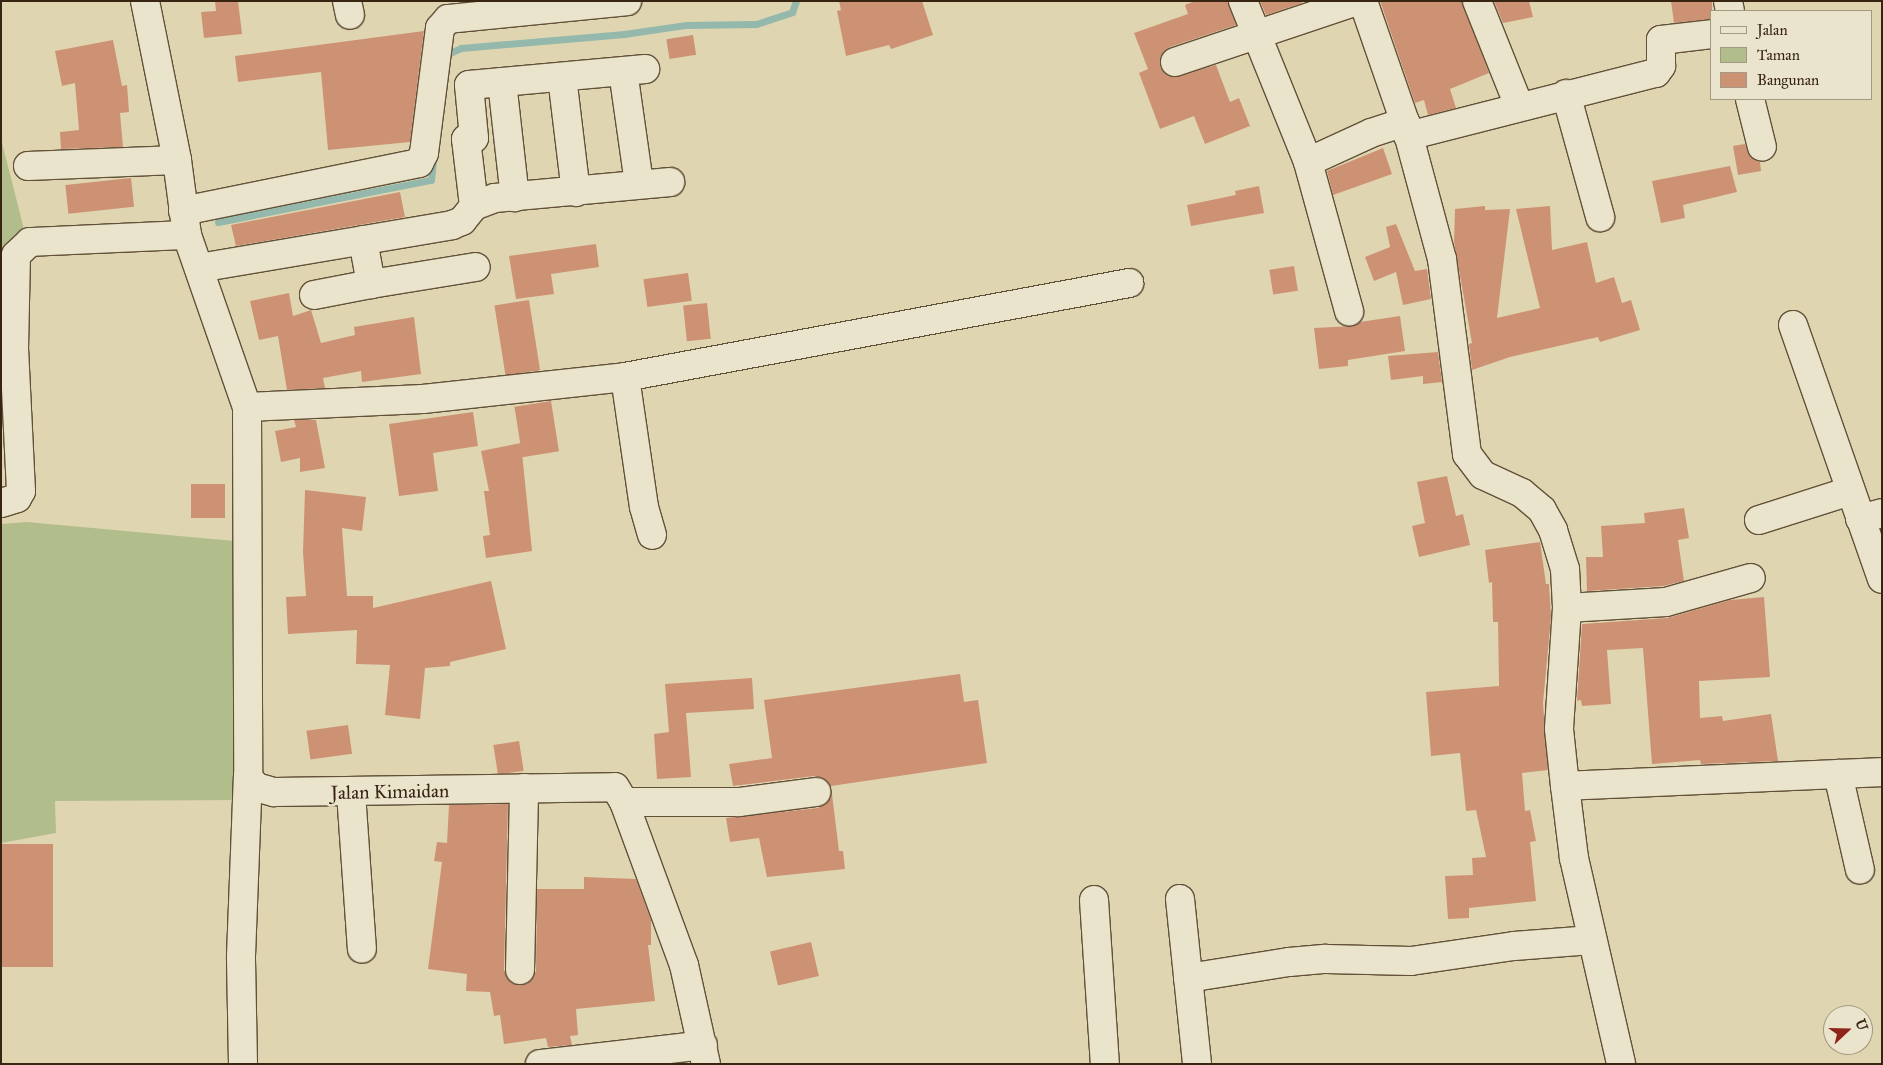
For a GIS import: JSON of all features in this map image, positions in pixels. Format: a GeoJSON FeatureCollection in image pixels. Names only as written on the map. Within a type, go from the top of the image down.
{"type":"FeatureCollection","features":[{"type":"Feature","properties":{"kind":"street"},"geometry":{"type":"LineString","coordinates":[[145,1],[177,160],[185,223],[247,407],[248,778],[241,956],[243,1064]]}},
{"type":"Feature","properties":{"kind":"street"},"geometry":{"type":"LineString","coordinates":[[1,503],[17,498],[21,491],[14,350],[16,255],[30,242],[185,223],[419,164],[424,153],[440,28],[448,19],[627,1]]}},
{"type":"Feature","properties":{"kind":"street"},"geometry":{"type":"LineString","coordinates":[[1244,1],[1308,162],[1349,311]]}},
{"type":"Feature","properties":{"kind":"street"},"geometry":{"type":"LineString","coordinates":[[1175,62],[1259,36],[1357,1]]}},
{"type":"Feature","properties":{"kind":"street"},"geometry":{"type":"LineString","coordinates":[[1363,1],[1406,129],[1442,259],[1467,454],[1483,474],[1522,493],[1542,510],[1553,530],[1565,569],[1567,608],[1559,728],[1565,786],[1574,858],[1621,1064]]}},
{"type":"Feature","properties":{"kind":"street"},"geometry":{"type":"LineString","coordinates":[[1477,1],[1519,106]]}},
{"type":"Feature","properties":{"kind":"street"},"geometry":{"type":"LineString","coordinates":[[1308,162],[1372,133],[1406,129],[1519,106],[1656,73],[1661,66],[1661,40],[1710,34]]}},
{"type":"Feature","properties":{"kind":"street"},"geometry":{"type":"LineString","coordinates":[[474,206],[466,139],[474,138],[457,87],[634,70],[639,184]]}},
{"type":"Feature","properties":{"kind":"street"},"geometry":{"type":"LineString","coordinates":[[562,77],[576,192]]}},
{"type":"Feature","properties":{"kind":"street"},"geometry":{"type":"LineString","coordinates":[[502,82],[515,197]]}},
{"type":"Feature","properties":{"kind":"street"},"geometry":{"type":"LineString","coordinates":[[1566,94],[1600,217]]}},
{"type":"Feature","properties":{"kind":"street"},"geometry":{"type":"LineString","coordinates":[[1750,100],[1762,147]]}},
{"type":"Feature","properties":{"kind":"street"},"geometry":{"type":"LineString","coordinates":[[28,166],[177,160]]}},
{"type":"Feature","properties":{"kind":"street"},"geometry":{"type":"LineString","coordinates":[[200,268],[452,225],[462,221],[474,206],[494,198],[670,182]]}},
{"type":"Feature","properties":{"kind":"street"},"geometry":{"type":"LineString","coordinates":[[363,240],[371,284]]}},
{"type":"Feature","properties":{"kind":"street"},"geometry":{"type":"LineString","coordinates":[[314,295],[476,267]]}},
{"type":"Feature","properties":{"kind":"street"},"geometry":{"type":"LineString","coordinates":[[247,407],[423,399],[625,376],[1129,283]]}},
{"type":"Feature","properties":{"kind":"street"},"geometry":{"type":"LineString","coordinates":[[1793,325],[1850,491],[1871,516],[1882,579]]}},
{"type":"Feature","properties":{"kind":"street"},"geometry":{"type":"LineString","coordinates":[[625,376],[644,508],[652,535]]}},
{"type":"Feature","properties":{"kind":"street"},"geometry":{"type":"LineString","coordinates":[[1759,520],[1850,491]]}},
{"type":"Feature","properties":{"kind":"street"},"geometry":{"type":"LineString","coordinates":[[1567,608],[1666,602],[1751,578]]}},
{"type":"Feature","properties":{"kind":"street"},"geometry":{"type":"LineString","coordinates":[[1565,786],[1882,772]]}},
{"type":"Feature","properties":{"kind":"street"},"geometry":{"type":"LineString","coordinates":[[1838,774],[1860,870]]}},
{"type":"Feature","properties":{"kind":"street","name":"Jalan Kimaidan"},"geometry":{"type":"LineString","coordinates":[[248,778],[266,792],[351,793],[610,785],[619,792],[624,802],[684,965],[704,1054]]}},
{"type":"Feature","properties":{"kind":"street"},"geometry":{"type":"LineString","coordinates":[[520,970],[524,788]]}},
{"type":"Feature","properties":{"kind":"street"},"geometry":{"type":"LineString","coordinates":[[624,802],[739,802],[816,792]]}},
{"type":"Feature","properties":{"kind":"street"},"geometry":{"type":"LineString","coordinates":[[351,793],[362,949]]}},
{"type":"Feature","properties":{"kind":"street"},"geometry":{"type":"LineString","coordinates":[[1180,899],[1197,1064]]}},
{"type":"Feature","properties":{"kind":"street"},"geometry":{"type":"LineString","coordinates":[[1094,900],[1105,1064]]}},
{"type":"Feature","properties":{"kind":"street"},"geometry":{"type":"LineString","coordinates":[[1188,978],[1298,961],[1411,961],[1514,946],[1592,940]]}},
{"type":"Feature","properties":{"kind":"street"},"geometry":{"type":"LineString","coordinates":[[540,1064],[704,1054]]}},
{"type":"Feature","properties":{"kind":"green space"},"geometry":{"type":"Polygon","coordinates":[[[1,139],[26,237],[1,321],[1,139]]]}},
{"type":"Feature","properties":{"kind":"green space"},"geometry":{"type":"Polygon","coordinates":[[[27,522],[256,543],[251,800],[55,801],[56,833],[1,843],[1,524],[27,522]]]}},
{"type":"Feature","properties":{"kind":"building"},"geometry":{"type":"Polygon","coordinates":[[[215,1],[238,1],[242,34],[204,38],[201,12],[216,11],[215,1]]]}},
{"type":"Feature","properties":{"kind":"building"},"geometry":{"type":"Polygon","coordinates":[[[839,1],[922,1],[933,35],[891,49],[889,45],[846,56],[837,11],[841,10],[839,1]]]}},
{"type":"Feature","properties":{"kind":"building"},"geometry":{"type":"Polygon","coordinates":[[[1195,1],[1228,1],[1236,25],[1170,47],[1160,58],[1160,67],[1172,77],[1216,65],[1230,102],[1239,98],[1250,126],[1205,144],[1194,116],[1160,129],[1139,73],[1148,69],[1134,33],[1188,14],[1185,5],[1195,1]]]}},
{"type":"Feature","properties":{"kind":"building"},"geometry":{"type":"Polygon","coordinates":[[[1260,1],[1301,1],[1302,3],[1266,15],[1260,1]]]}},
{"type":"Feature","properties":{"kind":"building"},"geometry":{"type":"Polygon","coordinates":[[[1380,1],[1462,1],[1489,73],[1450,89],[1456,108],[1428,115],[1424,100],[1415,103],[1380,1]]]}},
{"type":"Feature","properties":{"kind":"building"},"geometry":{"type":"Polygon","coordinates":[[[1494,1],[1529,1],[1533,17],[1503,23],[1494,1]]]}},
{"type":"Feature","properties":{"kind":"building"},"geometry":{"type":"Polygon","coordinates":[[[1671,1],[1712,1],[1710,19],[1674,23],[1671,1]]]}},
{"type":"Feature","properties":{"kind":"building"},"geometry":{"type":"Polygon","coordinates":[[[424,31],[410,142],[328,150],[321,72],[238,82],[235,56],[424,31]]]}},
{"type":"Feature","properties":{"kind":"building"},"geometry":{"type":"Polygon","coordinates":[[[693,35],[696,55],[669,59],[666,39],[693,35]]]}},
{"type":"Feature","properties":{"kind":"building"},"geometry":{"type":"Polygon","coordinates":[[[113,40],[122,86],[127,85],[129,112],[120,113],[123,147],[61,149],[60,132],[79,130],[75,83],[62,86],[55,51],[113,40]]]}},
{"type":"Feature","properties":{"kind":"building"},"geometry":{"type":"Polygon","coordinates":[[[1745,144],[1750,157],[1760,162],[1761,171],[1738,175],[1733,146],[1745,144]]]}},
{"type":"Feature","properties":{"kind":"building"},"geometry":{"type":"Polygon","coordinates":[[[1383,148],[1392,174],[1333,195],[1327,171],[1383,148]]]}},
{"type":"Feature","properties":{"kind":"building"},"geometry":{"type":"Polygon","coordinates":[[[1730,166],[1737,192],[1683,205],[1685,218],[1661,223],[1652,181],[1730,166]]]}},
{"type":"Feature","properties":{"kind":"building"},"geometry":{"type":"Polygon","coordinates":[[[131,178],[134,207],[68,214],[65,185],[131,178]]]}},
{"type":"Feature","properties":{"kind":"building"},"geometry":{"type":"Polygon","coordinates":[[[1259,186],[1264,213],[1191,226],[1187,205],[1236,195],[1235,191],[1259,186]]]}},
{"type":"Feature","properties":{"kind":"building"},"geometry":{"type":"Polygon","coordinates":[[[400,192],[405,217],[236,246],[231,225],[400,192]]]}},
{"type":"Feature","properties":{"kind":"building"},"geometry":{"type":"Polygon","coordinates":[[[1485,206],[1485,210],[1510,209],[1497,318],[1540,308],[1516,209],[1550,206],[1552,250],[1587,242],[1596,283],[1614,277],[1622,303],[1631,300],[1640,330],[1600,342],[1598,337],[1510,357],[1472,370],[1469,344],[1472,343],[1454,242],[1455,209],[1485,206]]]}},
{"type":"Feature","properties":{"kind":"building"},"geometry":{"type":"Polygon","coordinates":[[[1396,224],[1415,271],[1427,269],[1431,299],[1403,305],[1396,272],[1374,281],[1365,257],[1390,247],[1386,227],[1396,224]]]}},
{"type":"Feature","properties":{"kind":"building"},"geometry":{"type":"Polygon","coordinates":[[[596,244],[599,267],[551,274],[554,294],[516,299],[509,256],[596,244]]]}},
{"type":"Feature","properties":{"kind":"building"},"geometry":{"type":"Polygon","coordinates":[[[1294,266],[1298,291],[1273,295],[1269,270],[1294,266]]]}},
{"type":"Feature","properties":{"kind":"building"},"geometry":{"type":"Polygon","coordinates":[[[688,273],[692,301],[647,307],[643,279],[688,273]]]}},
{"type":"Feature","properties":{"kind":"building"},"geometry":{"type":"Polygon","coordinates":[[[289,293],[293,316],[311,310],[321,343],[355,335],[354,327],[414,317],[421,374],[362,382],[361,371],[323,378],[325,388],[287,390],[278,336],[259,340],[250,301],[289,293]]]}},
{"type":"Feature","properties":{"kind":"building"},"geometry":{"type":"Polygon","coordinates":[[[529,300],[540,370],[506,376],[494,305],[529,300]]]}},
{"type":"Feature","properties":{"kind":"building"},"geometry":{"type":"Polygon","coordinates":[[[707,303],[711,339],[687,341],[683,306],[707,303]]]}},
{"type":"Feature","properties":{"kind":"building"},"geometry":{"type":"Polygon","coordinates":[[[1400,316],[1405,351],[1348,360],[1348,366],[1319,369],[1314,328],[1353,326],[1360,322],[1400,316]]]}},
{"type":"Feature","properties":{"kind":"building"},"geometry":{"type":"Polygon","coordinates":[[[1438,352],[1442,382],[1423,384],[1423,376],[1391,380],[1388,356],[1438,352]]]}},
{"type":"Feature","properties":{"kind":"building"},"geometry":{"type":"Polygon","coordinates":[[[551,401],[559,451],[522,457],[514,407],[551,401]]]}},
{"type":"Feature","properties":{"kind":"building"},"geometry":{"type":"Polygon","coordinates":[[[473,412],[478,446],[433,453],[438,491],[399,496],[389,424],[473,412]]]}},
{"type":"Feature","properties":{"kind":"building"},"geometry":{"type":"Polygon","coordinates":[[[294,420],[316,420],[325,468],[300,472],[300,458],[281,462],[275,431],[296,427],[294,420]]]}},
{"type":"Feature","properties":{"kind":"building"},"geometry":{"type":"Polygon","coordinates":[[[521,443],[532,551],[486,558],[483,536],[490,535],[484,491],[489,491],[481,451],[521,443]]]}},
{"type":"Feature","properties":{"kind":"building"},"geometry":{"type":"Polygon","coordinates":[[[1447,476],[1456,516],[1463,514],[1470,545],[1419,557],[1412,526],[1425,523],[1417,482],[1447,476]]]}},
{"type":"Feature","properties":{"kind":"building"},"geometry":{"type":"Polygon","coordinates":[[[191,484],[225,484],[225,518],[191,518],[191,484]]]}},
{"type":"Feature","properties":{"kind":"building"},"geometry":{"type":"Polygon","coordinates":[[[305,490],[366,497],[362,531],[342,528],[347,596],[373,596],[373,608],[491,581],[506,649],[450,662],[450,666],[425,668],[420,719],[385,715],[390,665],[356,664],[357,630],[288,634],[286,597],[306,596],[303,552],[305,490]]]}},
{"type":"Feature","properties":{"kind":"building"},"geometry":{"type":"Polygon","coordinates":[[[1684,508],[1689,538],[1678,540],[1684,581],[1663,586],[1587,591],[1586,557],[1603,557],[1601,526],[1645,523],[1644,513],[1684,508]]]}},
{"type":"Feature","properties":{"kind":"building"},"geometry":{"type":"Polygon","coordinates":[[[1540,542],[1546,584],[1549,584],[1551,617],[1543,703],[1548,770],[1522,773],[1525,811],[1530,810],[1536,841],[1530,842],[1536,901],[1469,908],[1469,918],[1448,919],[1445,876],[1473,875],[1472,858],[1486,857],[1476,810],[1466,811],[1460,753],[1431,756],[1426,692],[1499,686],[1498,622],[1493,622],[1492,582],[1489,583],[1485,550],[1540,542]]]}},
{"type":"Feature","properties":{"kind":"building"},"geometry":{"type":"Polygon","coordinates":[[[1764,597],[1770,677],[1699,681],[1700,718],[1722,716],[1723,721],[1771,714],[1778,761],[1701,764],[1700,760],[1652,764],[1643,648],[1607,650],[1611,704],[1582,706],[1581,700],[1577,701],[1582,624],[1667,618],[1730,600],[1764,597]]]}},
{"type":"Feature","properties":{"kind":"building"},"geometry":{"type":"Polygon","coordinates":[[[960,674],[964,702],[978,700],[987,763],[831,786],[839,851],[843,851],[845,869],[767,877],[759,838],[730,842],[726,818],[818,808],[831,798],[829,783],[814,776],[733,786],[729,764],[772,758],[764,700],[960,674]]]}},
{"type":"Feature","properties":{"kind":"building"},"geometry":{"type":"Polygon","coordinates":[[[752,678],[754,709],[686,713],[691,777],[657,779],[654,734],[669,732],[665,684],[752,678]]]}},
{"type":"Feature","properties":{"kind":"building"},"geometry":{"type":"Polygon","coordinates":[[[348,725],[352,754],[310,760],[306,731],[348,725]]]}},
{"type":"Feature","properties":{"kind":"building"},"geometry":{"type":"Polygon","coordinates":[[[519,741],[524,771],[498,775],[493,745],[519,741]]]}},
{"type":"Feature","properties":{"kind":"building"},"geometry":{"type":"Polygon","coordinates":[[[508,804],[504,970],[512,983],[527,984],[536,971],[537,889],[584,889],[584,877],[636,879],[651,920],[651,945],[648,945],[655,1001],[576,1009],[578,1035],[570,1036],[572,1045],[548,1047],[546,1038],[504,1044],[500,1015],[494,1016],[490,992],[466,991],[467,974],[428,969],[442,862],[434,861],[437,842],[447,843],[449,805],[508,804]]]}},
{"type":"Feature","properties":{"kind":"building"},"geometry":{"type":"Polygon","coordinates":[[[1,844],[53,844],[53,967],[1,967],[1,844]]]}},
{"type":"Feature","properties":{"kind":"building"},"geometry":{"type":"Polygon","coordinates":[[[811,942],[819,976],[778,986],[770,951],[811,942]]]}},
{"type":"Feature","properties":{"kind":"waterway"},"geometry":{"type":"LineString","coordinates":[[443,56],[461,48],[624,34],[686,25],[756,24],[792,12],[796,1]]}},
{"type":"Feature","properties":{"kind":"waterway"},"geometry":{"type":"LineString","coordinates":[[218,222],[431,180],[433,160]]}}]}
